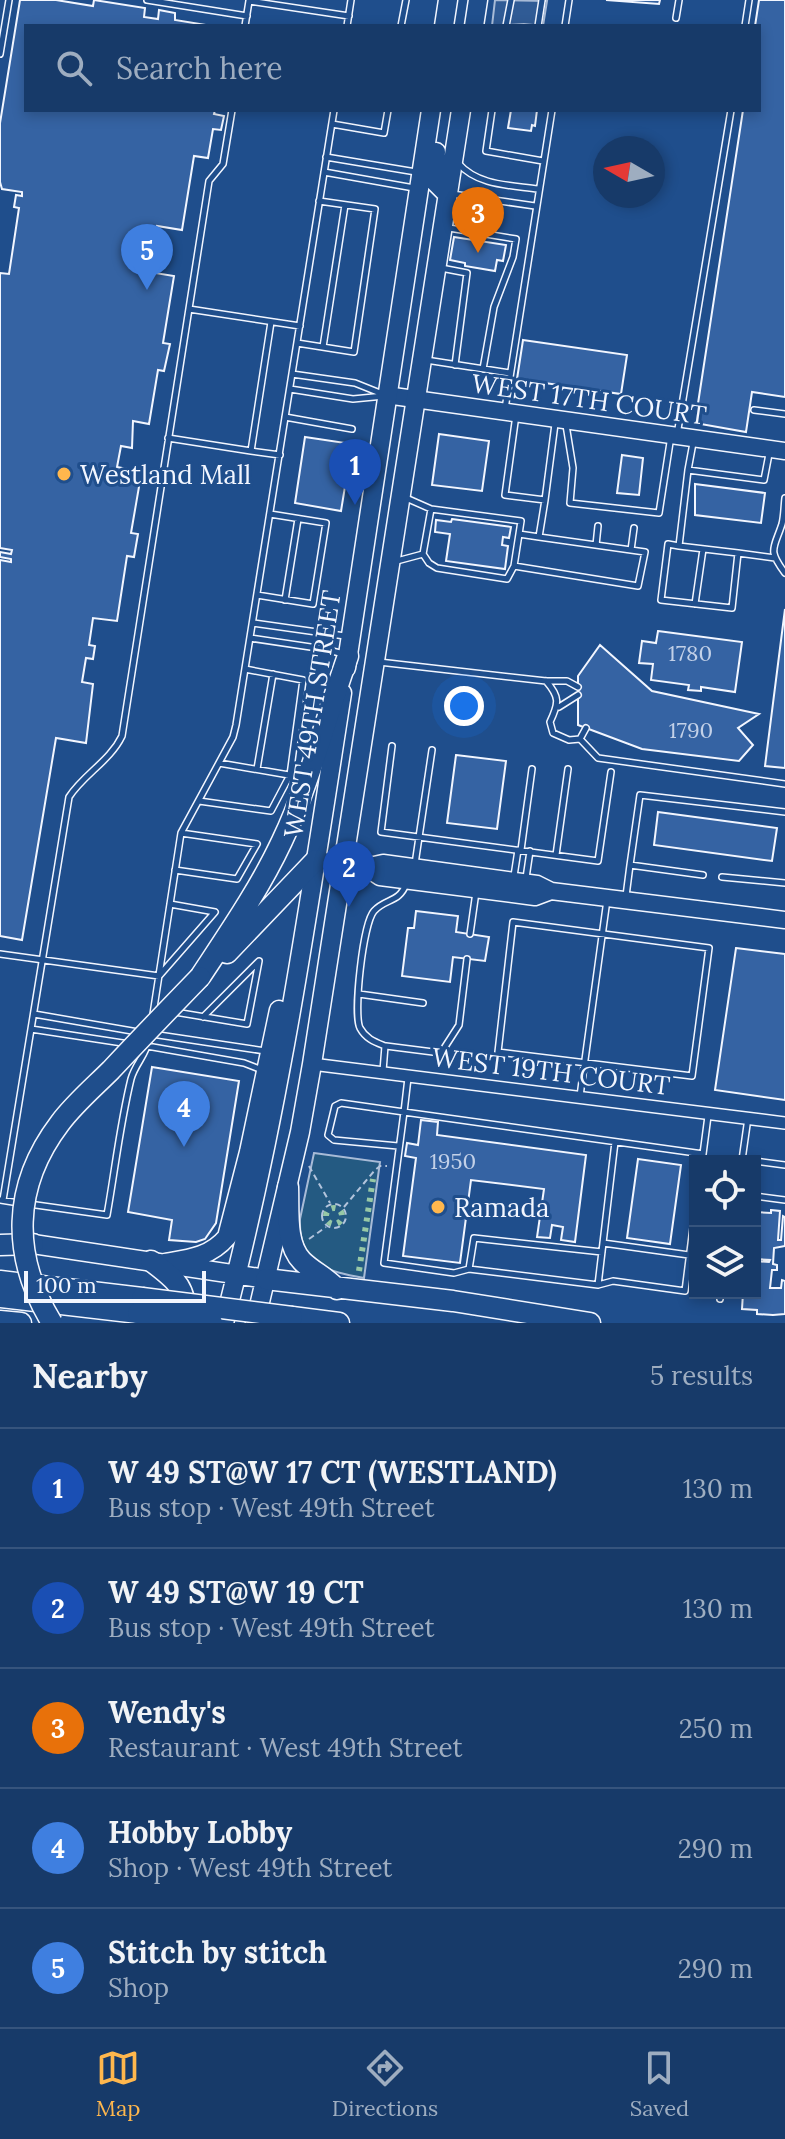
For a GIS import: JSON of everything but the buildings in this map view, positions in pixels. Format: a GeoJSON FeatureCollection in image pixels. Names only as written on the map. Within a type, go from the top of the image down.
{"type":"FeatureCollection","features":[{"type":"Feature","properties":{"kind":"highway"},"geometry":{"type":"LineString","coordinates":[[200,977],[282,842],[304,792],[349,646]]}},
{"type":"Feature","properties":{"kind":"highway"},"geometry":{"type":"LineString","coordinates":[[52,1323],[30,1278],[23,1253],[21,1225],[35,1164],[62,1120],[316,860]]}},
{"type":"Feature","properties":{"kind":"highway"},"geometry":{"type":"LineString","coordinates":[[288,1187],[290,1228],[299,1258],[337,1289]]}},
{"type":"Feature","properties":{"kind":"highway"},"geometry":{"type":"LineString","coordinates":[[0,1242],[33,1244]]}},
{"type":"Feature","properties":{"kind":"highway"},"geometry":{"type":"LineString","coordinates":[[158,1262],[178,1282],[186,1301],[187,1323]]}},
{"type":"Feature","properties":{"kind":"highway"},"geometry":{"type":"LineString","coordinates":[[266,1279],[453,1301],[590,1323]]}},
{"type":"Feature","properties":{"kind":"highway"},"geometry":{"type":"LineString","coordinates":[[0,1281],[140,1306],[212,1323]]}},
{"type":"Feature","properties":{"kind":"highway"},"geometry":{"type":"LineString","coordinates":[[0,1297],[339,1323]]}},
{"type":"Feature","properties":{"kind":"highway"},"geometry":{"type":"LineString","coordinates":[[0,1321],[21,1323]]}},
{"type":"Feature","properties":{"kind":"main road"},"geometry":{"type":"LineString","coordinates":[[444,24],[448,0]]}},
{"type":"Feature","properties":{"kind":"main road"},"geometry":{"type":"LineString","coordinates":[[474,24],[478,0]]}},
{"type":"Feature","properties":{"kind":"main road","name":"WEST 49TH STREET"},"geometry":{"type":"LineString","coordinates":[[224,1323],[279,1076],[306,923],[431,112]]}},
{"type":"Feature","properties":{"kind":"main road"},"geometry":{"type":"LineString","coordinates":[[443,112],[433,175],[437,186],[447,194]]}},
{"type":"Feature","properties":{"kind":"main road","name":"WEST 49TH STREET"},"geometry":{"type":"LineString","coordinates":[[255,1323],[288,1187],[312,1064],[461,112]]}},
{"type":"Feature","properties":{"kind":"main road"},"geometry":{"type":"LineString","coordinates":[[158,1262],[203,1257],[220,1246],[227,1237],[294,951],[306,923]]}},
{"type":"Feature","properties":{"kind":"main road"},"geometry":{"type":"LineString","coordinates":[[33,1244],[266,1279]]}},
{"type":"Feature","properties":{"kind":"street","name":"WEST 17TH COURT"},"geometry":{"type":"LineString","coordinates":[[386,395],[777,450]]}},
{"type":"Feature","properties":{"kind":"street"},"geometry":{"type":"LineString","coordinates":[[316,860],[365,867],[380,877],[411,874],[477,883],[535,897],[551,891]]}},
{"type":"Feature","properties":{"kind":"street"},"geometry":{"type":"LineString","coordinates":[[477,883],[537,884],[551,891],[785,920]]}},
{"type":"Feature","properties":{"kind":"street","name":"WEST 19TH COURT"},"geometry":{"type":"LineString","coordinates":[[312,1064],[785,1123]]}},
{"type":"Feature","properties":{"kind":"lane"},"geometry":{"type":"LineString","coordinates":[[0,54],[9,0]]}},
{"type":"Feature","properties":{"kind":"lane"},"geometry":{"type":"LineString","coordinates":[[147,0],[247,16]]}},
{"type":"Feature","properties":{"kind":"lane"},"geometry":{"type":"LineString","coordinates":[[347,24],[351,0]]}},
{"type":"Feature","properties":{"kind":"lane"},"geometry":{"type":"LineString","coordinates":[[401,24],[406,0]]}},
{"type":"Feature","properties":{"kind":"lane"},"geometry":{"type":"LineString","coordinates":[[506,24],[511,0]]}},
{"type":"Feature","properties":{"kind":"lane"},"geometry":{"type":"LineString","coordinates":[[538,24],[542,0]]}},
{"type":"Feature","properties":{"kind":"lane"},"geometry":{"type":"LineString","coordinates":[[565,24],[569,0]]}},
{"type":"Feature","properties":{"kind":"lane"},"geometry":{"type":"LineString","coordinates":[[676,18],[679,0]]}},
{"type":"Feature","properties":{"kind":"lane"},"geometry":{"type":"LineString","coordinates":[[745,24],[749,0]]}},
{"type":"Feature","properties":{"kind":"lane"},"geometry":{"type":"LineString","coordinates":[[245,24],[249,1],[349,16]]}},
{"type":"Feature","properties":{"kind":"lane"},"geometry":{"type":"LineString","coordinates":[[232,112],[223,164],[209,181],[122,736],[115,750],[77,784],[69,797],[2,1200],[107,1215],[124,1105],[133,1070],[148,1046],[181,833],[233,737],[334,112]]}},
{"type":"Feature","properties":{"kind":"lane"},"geometry":{"type":"LineString","coordinates":[[332,124],[384,133],[388,112]]}},
{"type":"Feature","properties":{"kind":"lane"},"geometry":{"type":"LineString","coordinates":[[492,112],[486,151],[543,161]]}},
{"type":"Feature","properties":{"kind":"lane"},"geometry":{"type":"LineString","coordinates":[[545,500],[505,495],[511,413],[510,373],[552,112]]}},
{"type":"Feature","properties":{"kind":"lane"},"geometry":{"type":"LineString","coordinates":[[561,420],[573,468],[570,503],[659,513],[681,436],[731,112]]}},
{"type":"Feature","properties":{"kind":"lane"},"geometry":{"type":"LineString","coordinates":[[326,157],[420,180]]}},
{"type":"Feature","properties":{"kind":"lane"},"geometry":{"type":"LineString","coordinates":[[453,157],[473,177],[538,189]]}},
{"type":"Feature","properties":{"kind":"lane"},"geometry":{"type":"LineString","coordinates":[[324,172],[420,180]]}},
{"type":"Feature","properties":{"kind":"lane"},"geometry":{"type":"LineString","coordinates":[[447,194],[535,206]]}},
{"type":"Feature","properties":{"kind":"lane"},"geometry":{"type":"LineString","coordinates":[[297,343],[354,352],[375,209],[319,201]]}},
{"type":"Feature","properties":{"kind":"lane"},"geometry":{"type":"LineString","coordinates":[[323,347],[345,205]]}},
{"type":"Feature","properties":{"kind":"lane"},"geometry":{"type":"LineString","coordinates":[[442,227],[516,239],[513,257],[494,307],[483,369]]}},
{"type":"Feature","properties":{"kind":"lane"},"geometry":{"type":"LineString","coordinates":[[436,267],[467,273],[455,365]]}},
{"type":"Feature","properties":{"kind":"lane"},"geometry":{"type":"LineString","coordinates":[[189,309],[300,326]]}},
{"type":"Feature","properties":{"kind":"lane"},"geometry":{"type":"LineString","coordinates":[[251,451],[271,322]]}},
{"type":"Feature","properties":{"kind":"lane"},"geometry":{"type":"LineString","coordinates":[[421,360],[510,373]]}},
{"type":"Feature","properties":{"kind":"lane"},"geometry":{"type":"LineString","coordinates":[[292,374],[355,383],[386,395]]}},
{"type":"Feature","properties":{"kind":"lane"},"geometry":{"type":"LineString","coordinates":[[290,389],[353,399],[386,395]]}},
{"type":"Feature","properties":{"kind":"lane"},"geometry":{"type":"LineString","coordinates":[[754,410],[785,414]]}},
{"type":"Feature","properties":{"kind":"lane"},"geometry":{"type":"LineString","coordinates":[[285,417],[352,429]]}},
{"type":"Feature","properties":{"kind":"lane"},"geometry":{"type":"LineString","coordinates":[[539,537],[561,420]]}},
{"type":"Feature","properties":{"kind":"lane"},"geometry":{"type":"LineString","coordinates":[[679,546],[688,470],[681,436]]}},
{"type":"Feature","properties":{"kind":"lane"},"geometry":{"type":"LineString","coordinates":[[168,438],[280,455]]}},
{"type":"Feature","properties":{"kind":"lane"},"geometry":{"type":"LineString","coordinates":[[688,470],[764,480],[777,450]]}},
{"type":"Feature","properties":{"kind":"lane"},"geometry":{"type":"LineString","coordinates":[[401,496],[431,509],[521,521],[514,566],[507,579],[437,568],[429,563],[423,554],[431,509]]}},
{"type":"Feature","properties":{"kind":"lane"},"geometry":{"type":"LineString","coordinates":[[785,498],[782,524],[773,546],[775,558],[785,573]]}},
{"type":"Feature","properties":{"kind":"lane"},"geometry":{"type":"LineString","coordinates":[[257,595],[313,604],[326,523],[270,514]]}},
{"type":"Feature","properties":{"kind":"lane"},"geometry":{"type":"LineString","coordinates":[[285,600],[298,519]]}},
{"type":"Feature","properties":{"kind":"lane"},"geometry":{"type":"LineString","coordinates":[[596,545],[598,526]]}},
{"type":"Feature","properties":{"kind":"lane"},"geometry":{"type":"LineString","coordinates":[[631,550],[634,528]]}},
{"type":"Feature","properties":{"kind":"lane"},"geometry":{"type":"LineString","coordinates":[[514,566],[638,586],[645,552],[519,534]]}},
{"type":"Feature","properties":{"kind":"lane"},"geometry":{"type":"LineString","coordinates":[[738,553],[732,608],[661,600],[668,544],[679,546],[738,553],[775,558]]}},
{"type":"Feature","properties":{"kind":"lane"},"geometry":{"type":"LineString","coordinates":[[695,604],[703,549]]}},
{"type":"Feature","properties":{"kind":"lane"},"geometry":{"type":"LineString","coordinates":[[389,563],[423,554]]}},
{"type":"Feature","properties":{"kind":"lane"},"geometry":{"type":"LineString","coordinates":[[253,623],[349,646]]}},
{"type":"Feature","properties":{"kind":"lane"},"geometry":{"type":"LineString","coordinates":[[250,638],[324,649],[349,646]]}},
{"type":"Feature","properties":{"kind":"lane"},"geometry":{"type":"LineString","coordinates":[[374,662],[567,681],[578,687]]}},
{"type":"Feature","properties":{"kind":"lane"},"geometry":{"type":"LineString","coordinates":[[199,801],[271,811],[290,775],[303,680],[245,669]]}},
{"type":"Feature","properties":{"kind":"lane"},"geometry":{"type":"LineString","coordinates":[[257,769],[273,674]]}},
{"type":"Feature","properties":{"kind":"lane"},"geometry":{"type":"LineString","coordinates":[[546,681],[557,694],[557,709]]}},
{"type":"Feature","properties":{"kind":"lane"},"geometry":{"type":"LineString","coordinates":[[578,695],[557,709],[550,722],[553,733],[569,740],[580,739]]}},
{"type":"Feature","properties":{"kind":"lane"},"geometry":{"type":"LineString","coordinates":[[580,739],[586,728]]}},
{"type":"Feature","properties":{"kind":"lane"},"geometry":{"type":"LineString","coordinates":[[580,739],[598,758],[785,784]]}},
{"type":"Feature","properties":{"kind":"lane"},"geometry":{"type":"LineString","coordinates":[[392,746],[381,832],[598,861],[611,772]]}},
{"type":"Feature","properties":{"kind":"lane"},"geometry":{"type":"LineString","coordinates":[[432,750],[411,874],[401,896],[373,912],[367,928],[357,1013],[360,1028],[370,1040],[385,1046],[441,1053],[459,1025],[467,959]]}},
{"type":"Feature","properties":{"kind":"lane"},"geometry":{"type":"LineString","coordinates":[[219,763],[290,775]]}},
{"type":"Feature","properties":{"kind":"lane"},"geometry":{"type":"LineString","coordinates":[[519,882],[520,850],[532,769]]}},
{"type":"Feature","properties":{"kind":"lane"},"geometry":{"type":"LineString","coordinates":[[556,855],[568,769]]}},
{"type":"Feature","properties":{"kind":"lane"},"geometry":{"type":"LineString","coordinates":[[625,899],[640,795],[785,812]]}},
{"type":"Feature","properties":{"kind":"lane"},"geometry":{"type":"LineString","coordinates":[[175,870],[237,879],[257,844],[181,833]]}},
{"type":"Feature","properties":{"kind":"lane"},"geometry":{"type":"LineString","coordinates":[[519,882],[530,851]]}},
{"type":"Feature","properties":{"kind":"lane"},"geometry":{"type":"LineString","coordinates":[[630,865],[703,875]]}},
{"type":"Feature","properties":{"kind":"lane"},"geometry":{"type":"LineString","coordinates":[[722,877],[785,883]]}},
{"type":"Feature","properties":{"kind":"lane"},"geometry":{"type":"LineString","coordinates":[[470,934],[477,883]]}},
{"type":"Feature","properties":{"kind":"lane"},"geometry":{"type":"LineString","coordinates":[[580,1097],[607,897]]}},
{"type":"Feature","properties":{"kind":"lane"},"geometry":{"type":"LineString","coordinates":[[159,976],[215,912],[170,904]]}},
{"type":"Feature","properties":{"kind":"lane"},"geometry":{"type":"LineString","coordinates":[[513,922],[603,932],[709,948],[692,1076],[498,1052],[513,922]]}},
{"type":"Feature","properties":{"kind":"lane"},"geometry":{"type":"LineString","coordinates":[[0,954],[159,976]]}},
{"type":"Feature","properties":{"kind":"lane"},"geometry":{"type":"LineString","coordinates":[[154,1009],[203,1017],[247,1024],[259,961],[203,1017]]}},
{"type":"Feature","properties":{"kind":"lane"},"geometry":{"type":"LineString","coordinates":[[359,994],[423,1003]]}},
{"type":"Feature","properties":{"kind":"lane"},"geometry":{"type":"LineString","coordinates":[[33,1014],[270,1051]]}},
{"type":"Feature","properties":{"kind":"lane"},"geometry":{"type":"LineString","coordinates":[[31,1029],[244,1063],[265,1071]]}},
{"type":"Feature","properties":{"kind":"lane"},"geometry":{"type":"LineString","coordinates":[[383,1072],[385,1046]]}},
{"type":"Feature","properties":{"kind":"lane"},"geometry":{"type":"LineString","coordinates":[[408,1076],[384,1263],[454,1273],[469,1269],[598,1285],[613,1281],[685,1291],[689,1255],[603,1243]]}},
{"type":"Feature","properties":{"kind":"lane"},"geometry":{"type":"LineString","coordinates":[[398,1146],[334,1140],[328,1135],[335,1106],[341,1103],[689,1156]]}},
{"type":"Feature","properties":{"kind":"lane"},"geometry":{"type":"LineString","coordinates":[[702,1155],[709,1113]]}},
{"type":"Feature","properties":{"kind":"lane"},"geometry":{"type":"LineString","coordinates":[[743,1155],[748,1118]]}},
{"type":"Feature","properties":{"kind":"lane"},"geometry":{"type":"LineString","coordinates":[[598,1285],[615,1142]]}},
{"type":"Feature","properties":{"kind":"lane"},"geometry":{"type":"LineString","coordinates":[[761,1162],[785,1165]]}},
{"type":"Feature","properties":{"kind":"lane"},"geometry":{"type":"LineString","coordinates":[[761,1197],[785,1200]]}},
{"type":"Feature","properties":{"kind":"lane"},"geometry":{"type":"LineString","coordinates":[[469,1269],[474,1238],[602,1252]]}},
{"type":"Feature","properties":{"kind":"path"},"geometry":{"type":"LineString","coordinates":[[309,1165],[330,1204]]}},
{"type":"Feature","properties":{"kind":"path"},"geometry":{"type":"LineString","coordinates":[[344,1208],[380,1166]]}},
{"type":"Feature","properties":{"kind":"path"},"geometry":{"type":"LineString","coordinates":[[337,1203],[344,1208],[346,1215],[342,1226],[327,1226],[321,1215],[330,1204],[337,1203]]}},
{"type":"Feature","properties":{"kind":"path"},"geometry":{"type":"LineString","coordinates":[[301,1244],[327,1226]]}},
{"type":"Feature","properties":{"kind":"shaded area"},"geometry":{"type":"Polygon","coordinates":[[[495,0],[547,1],[543,24],[492,24],[495,0]]]}},
{"type":"Feature","properties":{"kind":"shaded area"},"geometry":{"type":"Polygon","coordinates":[[[314,1153],[380,1162],[364,1278],[327,1269],[310,1256],[304,1246],[300,1219],[314,1153]]]}},
{"type":"Feature","properties":{"kind":"hedge"},"geometry":{"type":"LineString","coordinates":[[359,1271],[373,1179]]}},
{"type":"Feature","properties":{"kind":"hedge"},"geometry":{"type":"LineString","coordinates":[[334,1208],[342,1216],[334,1224],[326,1216],[334,1208]]}},
{"type":"Feature","properties":{"kind":"place","name":"Wendy's"},"geometry":{"type":"Point","coordinates":[478,253]}},
{"type":"Feature","properties":{"kind":"place","name":"Stitch by stitch"},"geometry":{"type":"Point","coordinates":[147,290]}},
{"type":"Feature","properties":{"kind":"place","name":"Westland Mall"},"geometry":{"type":"Point","coordinates":[64,474]}},
{"type":"Feature","properties":{"kind":"place","name":"W 49 ST@W 17 CT (WESTLAND)"},"geometry":{"type":"Point","coordinates":[355,505]}},
{"type":"Feature","properties":{"kind":"place","name":"W 49 ST@W 19 CT"},"geometry":{"type":"Point","coordinates":[349,907]}},
{"type":"Feature","properties":{"kind":"place","name":"Hobby Lobby"},"geometry":{"type":"Point","coordinates":[184,1147]}},
{"type":"Feature","properties":{"kind":"place","name":"Ramada"},"geometry":{"type":"Point","coordinates":[438,1207]}}]}
